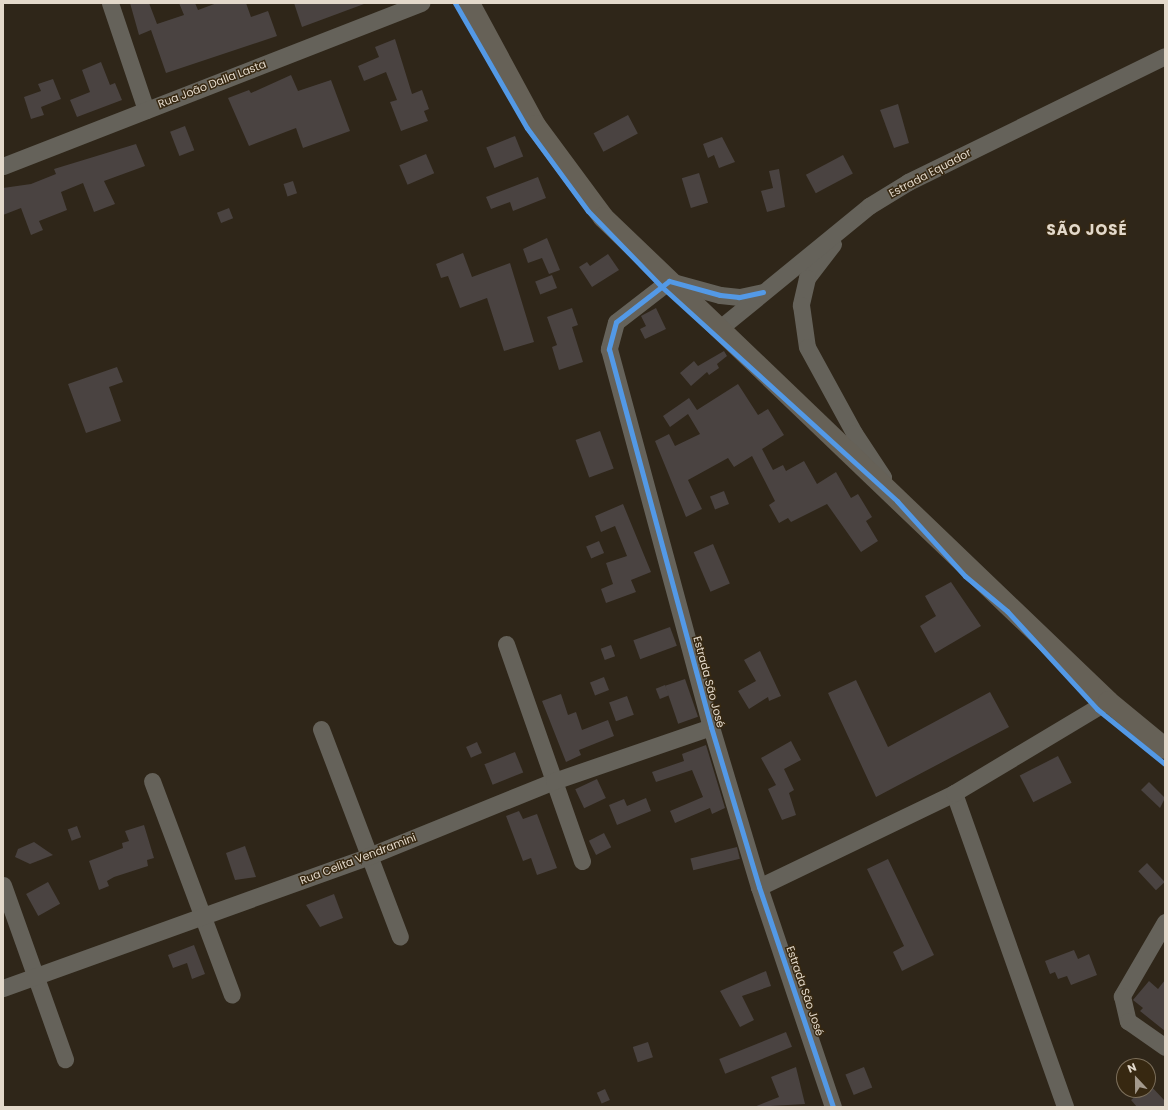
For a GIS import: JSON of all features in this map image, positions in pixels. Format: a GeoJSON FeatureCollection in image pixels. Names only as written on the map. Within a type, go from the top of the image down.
{"type":"FeatureCollection","features":[{"type":"Feature","properties":{"kind":"main road"},"geometry":{"type":"LineString","coordinates":[[469,3],[534,125],[603,217],[1108,701],[1165,748]]}},
{"type":"Feature","properties":{"kind":"street"},"geometry":{"type":"LineString","coordinates":[[110,3],[146,110]]}},
{"type":"Feature","properties":{"kind":"street","name":"Rua João Dalla Lasta"},"geometry":{"type":"LineString","coordinates":[[3,166],[421,3]]}},
{"type":"Feature","properties":{"kind":"street","name":"Estrada Equador"},"geometry":{"type":"LineString","coordinates":[[720,328],[869,206],[908,182],[1165,56]]}},
{"type":"Feature","properties":{"kind":"street"},"geometry":{"type":"LineString","coordinates":[[869,206],[833,244],[807,278],[800,304],[807,347],[854,433],[896,497]]}},
{"type":"Feature","properties":{"kind":"street"},"geometry":{"type":"LineString","coordinates":[[669,281],[720,295],[739,297],[763,292]]}},
{"type":"Feature","properties":{"kind":"street","name":"Estrada São José"},"geometry":{"type":"LineString","coordinates":[[669,281],[616,322],[609,349],[711,727],[760,887],[833,1107]]}},
{"type":"Feature","properties":{"kind":"street"},"geometry":{"type":"LineString","coordinates":[[506,644],[582,861]]}},
{"type":"Feature","properties":{"kind":"street"},"geometry":{"type":"LineString","coordinates":[[760,887],[954,793],[1108,701]]}},
{"type":"Feature","properties":{"kind":"street","name":"Rua Celita Vendramini"},"geometry":{"type":"LineString","coordinates":[[3,988],[369,856],[554,781],[711,727]]}},
{"type":"Feature","properties":{"kind":"street"},"geometry":{"type":"LineString","coordinates":[[321,729],[400,938]]}},
{"type":"Feature","properties":{"kind":"street"},"geometry":{"type":"LineString","coordinates":[[152,781],[232,995]]}},
{"type":"Feature","properties":{"kind":"street"},"geometry":{"type":"LineString","coordinates":[[954,793],[1065,1107]]}},
{"type":"Feature","properties":{"kind":"street"},"geometry":{"type":"LineString","coordinates":[[3,885],[65,1059]]}},
{"type":"Feature","properties":{"kind":"street"},"geometry":{"type":"LineString","coordinates":[[1165,922],[1122,996],[1128,1021],[1165,1047]]}},
{"type":"Feature","properties":{"kind":"building"},"geometry":{"type":"Polygon","coordinates":[[[130,3],[149,3],[157,24],[184,15],[179,3],[195,3],[198,10],[217,3],[246,3],[251,17],[268,11],[277,36],[166,73],[151,30],[139,35],[130,3]]]}},
{"type":"Feature","properties":{"kind":"building"},"geometry":{"type":"Polygon","coordinates":[[[294,3],[364,3],[364,4],[302,27],[294,3]]]}},
{"type":"Feature","properties":{"kind":"building"},"geometry":{"type":"Polygon","coordinates":[[[395,39],[412,94],[422,90],[429,109],[424,111],[428,121],[401,131],[390,102],[397,100],[386,72],[364,81],[358,66],[379,57],[375,47],[395,39]]]}},
{"type":"Feature","properties":{"kind":"building"},"geometry":{"type":"Polygon","coordinates":[[[101,62],[110,85],[115,83],[122,100],[77,117],[70,100],[90,92],[82,70],[101,62]]]}},
{"type":"Feature","properties":{"kind":"building"},"geometry":{"type":"Polygon","coordinates":[[[291,75],[298,91],[331,80],[350,131],[303,148],[296,128],[249,146],[228,98],[249,90],[251,93],[291,75]]]}},
{"type":"Feature","properties":{"kind":"building"},"geometry":{"type":"Polygon","coordinates":[[[53,79],[61,99],[41,107],[44,115],[31,119],[24,97],[41,91],[38,84],[53,79]]]}},
{"type":"Feature","properties":{"kind":"building"},"geometry":{"type":"Polygon","coordinates":[[[898,104],[909,143],[894,148],[880,110],[898,104]]]}},
{"type":"Feature","properties":{"kind":"building"},"geometry":{"type":"Polygon","coordinates":[[[628,115],[638,134],[603,152],[594,133],[628,115]]]}},
{"type":"Feature","properties":{"kind":"building"},"geometry":{"type":"Polygon","coordinates":[[[185,126],[194,150],[179,156],[170,132],[185,126]]]}},
{"type":"Feature","properties":{"kind":"building"},"geometry":{"type":"Polygon","coordinates":[[[515,136],[523,156],[494,168],[486,148],[515,136]]]}},
{"type":"Feature","properties":{"kind":"building"},"geometry":{"type":"Polygon","coordinates":[[[722,137],[735,162],[719,168],[714,155],[708,158],[703,144],[722,137]]]}},
{"type":"Feature","properties":{"kind":"building"},"geometry":{"type":"Polygon","coordinates":[[[136,144],[145,166],[104,181],[115,204],[94,212],[83,183],[61,192],[67,210],[39,221],[43,230],[31,235],[21,208],[3,215],[3,188],[31,184],[56,174],[54,169],[136,144]]]}},
{"type":"Feature","properties":{"kind":"building"},"geometry":{"type":"Polygon","coordinates":[[[426,154],[434,173],[408,185],[399,165],[426,154]]]}},
{"type":"Feature","properties":{"kind":"building"},"geometry":{"type":"Polygon","coordinates":[[[843,155],[853,174],[816,193],[806,175],[843,155]]]}},
{"type":"Feature","properties":{"kind":"building"},"geometry":{"type":"Polygon","coordinates":[[[779,169],[785,207],[767,212],[761,191],[773,188],[769,171],[779,169]]]}},
{"type":"Feature","properties":{"kind":"building"},"geometry":{"type":"Polygon","coordinates":[[[699,173],[708,203],[691,208],[682,178],[699,173]]]}},
{"type":"Feature","properties":{"kind":"building"},"geometry":{"type":"Polygon","coordinates":[[[538,177],[546,198],[513,211],[510,202],[491,209],[486,197],[538,177]]]}},
{"type":"Feature","properties":{"kind":"building"},"geometry":{"type":"Polygon","coordinates":[[[293,181],[297,193],[288,196],[283,184],[293,181]]]}},
{"type":"Feature","properties":{"kind":"building"},"geometry":{"type":"Polygon","coordinates":[[[229,208],[233,218],[221,223],[217,213],[229,208]]]}},
{"type":"Feature","properties":{"kind":"building"},"geometry":{"type":"Polygon","coordinates":[[[547,238],[560,270],[549,274],[542,258],[528,263],[523,249],[547,238]]]}},
{"type":"Feature","properties":{"kind":"building"},"geometry":{"type":"Polygon","coordinates":[[[463,253],[472,277],[510,263],[534,342],[504,351],[487,298],[460,308],[448,276],[441,278],[436,264],[463,253]]]}},
{"type":"Feature","properties":{"kind":"building"},"geometry":{"type":"Polygon","coordinates":[[[608,254],[619,270],[592,287],[579,267],[587,262],[590,266],[608,254]]]}},
{"type":"Feature","properties":{"kind":"building"},"geometry":{"type":"Polygon","coordinates":[[[552,275],[557,288],[540,295],[535,281],[552,275]]]}},
{"type":"Feature","properties":{"kind":"building"},"geometry":{"type":"Polygon","coordinates":[[[572,308],[578,325],[572,327],[583,362],[559,370],[552,347],[557,345],[547,317],[572,308]]]}},
{"type":"Feature","properties":{"kind":"building"},"geometry":{"type":"Polygon","coordinates":[[[656,308],[666,329],[645,339],[640,329],[646,326],[641,316],[656,308]]]}},
{"type":"Feature","properties":{"kind":"building"},"geometry":{"type":"Polygon","coordinates":[[[724,351],[727,356],[717,364],[719,368],[709,375],[707,372],[691,386],[680,373],[694,361],[698,366],[724,351]]]}},
{"type":"Feature","properties":{"kind":"building"},"geometry":{"type":"Polygon","coordinates":[[[117,367],[123,382],[109,387],[121,421],[86,433],[68,384],[117,367]]]}},
{"type":"Feature","properties":{"kind":"building"},"geometry":{"type":"Polygon","coordinates":[[[738,384],[758,415],[768,409],[784,435],[762,449],[773,470],[783,465],[786,471],[804,461],[817,484],[836,472],[851,498],[858,494],[872,517],[866,521],[878,541],[861,552],[827,504],[791,522],[788,518],[779,523],[769,505],[775,501],[752,456],[734,467],[728,458],[688,480],[702,509],[686,517],[655,441],[669,434],[675,446],[700,434],[688,414],[670,427],[663,416],[689,398],[697,410],[738,384]]]}},
{"type":"Feature","properties":{"kind":"building"},"geometry":{"type":"Polygon","coordinates":[[[600,431],[614,469],[589,477],[576,440],[600,431]]]}},
{"type":"Feature","properties":{"kind":"building"},"geometry":{"type":"Polygon","coordinates":[[[724,491],[729,504],[715,509],[710,496],[724,491]]]}},
{"type":"Feature","properties":{"kind":"building"},"geometry":{"type":"Polygon","coordinates":[[[623,504],[651,572],[631,580],[636,592],[606,603],[601,589],[613,584],[606,563],[627,556],[615,526],[601,532],[595,516],[623,504]]]}},
{"type":"Feature","properties":{"kind":"building"},"geometry":{"type":"Polygon","coordinates":[[[599,541],[604,553],[591,558],[586,546],[599,541]]]}},
{"type":"Feature","properties":{"kind":"building"},"geometry":{"type":"Polygon","coordinates":[[[713,544],[730,584],[710,592],[694,552],[713,544]]]}},
{"type":"Feature","properties":{"kind":"building"},"geometry":{"type":"Polygon","coordinates":[[[951,582],[981,626],[935,653],[920,626],[936,616],[925,596],[951,582]]]}},
{"type":"Feature","properties":{"kind":"building"},"geometry":{"type":"Polygon","coordinates":[[[670,627],[677,646],[640,659],[633,640],[670,627]]]}},
{"type":"Feature","properties":{"kind":"building"},"geometry":{"type":"Polygon","coordinates":[[[611,645],[615,656],[605,660],[601,649],[611,645]]]}},
{"type":"Feature","properties":{"kind":"building"},"geometry":{"type":"Polygon","coordinates":[[[760,651],[781,696],[769,701],[768,697],[749,709],[738,691],[756,681],[744,660],[760,651]]]}},
{"type":"Feature","properties":{"kind":"building"},"geometry":{"type":"Polygon","coordinates":[[[604,677],[609,690],[595,695],[590,682],[604,677]]]}},
{"type":"Feature","properties":{"kind":"building"},"geometry":{"type":"Polygon","coordinates":[[[685,679],[698,717],[678,724],[665,686],[685,679]]]}},
{"type":"Feature","properties":{"kind":"building"},"geometry":{"type":"Polygon","coordinates":[[[856,680],[888,747],[990,692],[1009,727],[876,797],[828,693],[856,680]]]}},
{"type":"Feature","properties":{"kind":"building"},"geometry":{"type":"Polygon","coordinates":[[[665,685],[669,695],[660,699],[656,689],[665,685]]]}},
{"type":"Feature","properties":{"kind":"building"},"geometry":{"type":"Polygon","coordinates":[[[561,694],[568,715],[576,712],[582,730],[608,720],[614,736],[579,750],[581,755],[566,762],[542,701],[561,694]]]}},
{"type":"Feature","properties":{"kind":"building"},"geometry":{"type":"Polygon","coordinates":[[[627,696],[634,715],[616,721],[609,702],[627,696]]]}},
{"type":"Feature","properties":{"kind":"building"},"geometry":{"type":"Polygon","coordinates":[[[791,741],[801,760],[784,769],[794,790],[789,793],[796,815],[782,820],[768,789],[776,785],[761,758],[791,741]]]}},
{"type":"Feature","properties":{"kind":"building"},"geometry":{"type":"Polygon","coordinates":[[[477,742],[482,753],[471,758],[466,747],[477,742]]]}},
{"type":"Feature","properties":{"kind":"building"},"geometry":{"type":"Polygon","coordinates":[[[706,745],[725,808],[712,814],[710,808],[675,823],[670,811],[703,797],[692,770],[656,782],[652,772],[684,761],[682,754],[706,745]]]}},
{"type":"Feature","properties":{"kind":"building"},"geometry":{"type":"Polygon","coordinates":[[[515,752],[523,772],[493,785],[484,764],[515,752]]]}},
{"type":"Feature","properties":{"kind":"building"},"geometry":{"type":"Polygon","coordinates":[[[1058,756],[1072,783],[1033,802],[1020,776],[1058,756]]]}},
{"type":"Feature","properties":{"kind":"building"},"geometry":{"type":"Polygon","coordinates":[[[597,779],[606,798],[584,808],[575,789],[597,779]]]}},
{"type":"Feature","properties":{"kind":"building"},"geometry":{"type":"Polygon","coordinates":[[[1149,782],[1165,798],[1160,808],[1141,790],[1149,782]]]}},
{"type":"Feature","properties":{"kind":"building"},"geometry":{"type":"Polygon","coordinates":[[[646,798],[651,811],[617,825],[609,805],[624,799],[627,806],[646,798]]]}},
{"type":"Feature","properties":{"kind":"building"},"geometry":{"type":"Polygon","coordinates":[[[519,811],[523,819],[537,814],[557,868],[537,875],[531,858],[523,861],[506,816],[519,811]]]}},
{"type":"Feature","properties":{"kind":"building"},"geometry":{"type":"Polygon","coordinates":[[[144,825],[154,858],[147,860],[148,866],[114,877],[107,881],[109,886],[99,890],[89,861],[123,848],[122,843],[129,841],[125,831],[144,825]]]}},
{"type":"Feature","properties":{"kind":"building"},"geometry":{"type":"Polygon","coordinates":[[[77,826],[81,837],[72,841],[68,829],[77,826]]]}},
{"type":"Feature","properties":{"kind":"building"},"geometry":{"type":"Polygon","coordinates":[[[604,833],[611,847],[596,855],[589,841],[604,833]]]}},
{"type":"Feature","properties":{"kind":"building"},"geometry":{"type":"Polygon","coordinates":[[[34,842],[53,855],[30,864],[15,857],[18,849],[34,842]]]}},
{"type":"Feature","properties":{"kind":"building"},"geometry":{"type":"Polygon","coordinates":[[[245,846],[256,877],[235,880],[226,853],[245,846]]]}},
{"type":"Feature","properties":{"kind":"building"},"geometry":{"type":"Polygon","coordinates":[[[737,847],[740,859],[693,870],[690,859],[737,847]]]}},
{"type":"Feature","properties":{"kind":"building"},"geometry":{"type":"Polygon","coordinates":[[[888,859],[934,955],[902,971],[893,952],[904,946],[867,869],[888,859]]]}},
{"type":"Feature","properties":{"kind":"building"},"geometry":{"type":"Polygon","coordinates":[[[1147,863],[1165,882],[1156,890],[1138,871],[1147,863]]]}},
{"type":"Feature","properties":{"kind":"building"},"geometry":{"type":"Polygon","coordinates":[[[48,882],[60,904],[38,916],[26,894],[48,882]]]}},
{"type":"Feature","properties":{"kind":"building"},"geometry":{"type":"Polygon","coordinates":[[[334,894],[343,918],[320,927],[306,905],[334,894]]]}},
{"type":"Feature","properties":{"kind":"building"},"geometry":{"type":"Polygon","coordinates":[[[194,945],[205,974],[192,979],[187,963],[173,968],[168,955],[194,945]]]}},
{"type":"Feature","properties":{"kind":"building"},"geometry":{"type":"Polygon","coordinates":[[[1074,950],[1078,959],[1089,954],[1097,975],[1071,985],[1067,976],[1058,979],[1055,972],[1050,974],[1045,961],[1074,950]]]}},
{"type":"Feature","properties":{"kind":"building"},"geometry":{"type":"Polygon","coordinates":[[[766,971],[771,986],[742,996],[754,1020],[740,1027],[720,991],[766,971]]]}},
{"type":"Feature","properties":{"kind":"building"},"geometry":{"type":"Polygon","coordinates":[[[1165,980],[1165,1031],[1140,1011],[1143,1008],[1133,1000],[1149,981],[1158,989],[1165,980]]]}},
{"type":"Feature","properties":{"kind":"building"},"geometry":{"type":"Polygon","coordinates":[[[786,1032],[792,1047],[725,1074],[719,1059],[786,1032]]]}},
{"type":"Feature","properties":{"kind":"building"},"geometry":{"type":"Polygon","coordinates":[[[648,1042],[653,1057],[638,1062],[633,1047],[648,1042]]]}},
{"type":"Feature","properties":{"kind":"building"},"geometry":{"type":"Polygon","coordinates":[[[796,1067],[805,1104],[754,1107],[779,1097],[771,1077],[796,1067]]]}},
{"type":"Feature","properties":{"kind":"building"},"geometry":{"type":"Polygon","coordinates":[[[864,1067],[872,1087],[854,1095],[845,1074],[864,1067]]]}},
{"type":"Feature","properties":{"kind":"building"},"geometry":{"type":"Polygon","coordinates":[[[605,1089],[610,1100],[602,1104],[597,1093],[605,1089]]]}},
{"type":"Feature","properties":{"kind":"building"},"geometry":{"type":"Polygon","coordinates":[[[1156,1091],[1165,1101],[1165,1107],[1137,1107],[1131,1100],[1133,1098],[1156,1098],[1156,1091]]]}},
{"type":"Feature","properties":{"kind":"cycle path"},"geometry":{"type":"LineString","coordinates":[[455,3],[527,128],[588,211],[662,287],[897,501],[965,576],[1007,611],[1097,709],[1165,764]]}},
{"type":"Feature","properties":{"kind":"cycle path"},"geometry":{"type":"LineString","coordinates":[[763,292],[739,297],[720,295],[669,281],[616,322],[609,349],[711,727],[759,887],[833,1107]]}},
{"type":"Feature","properties":{"kind":"district","name":"SÃO JOSÉ"},"geometry":{"type":"Point","coordinates":[1087,230]}}]}
